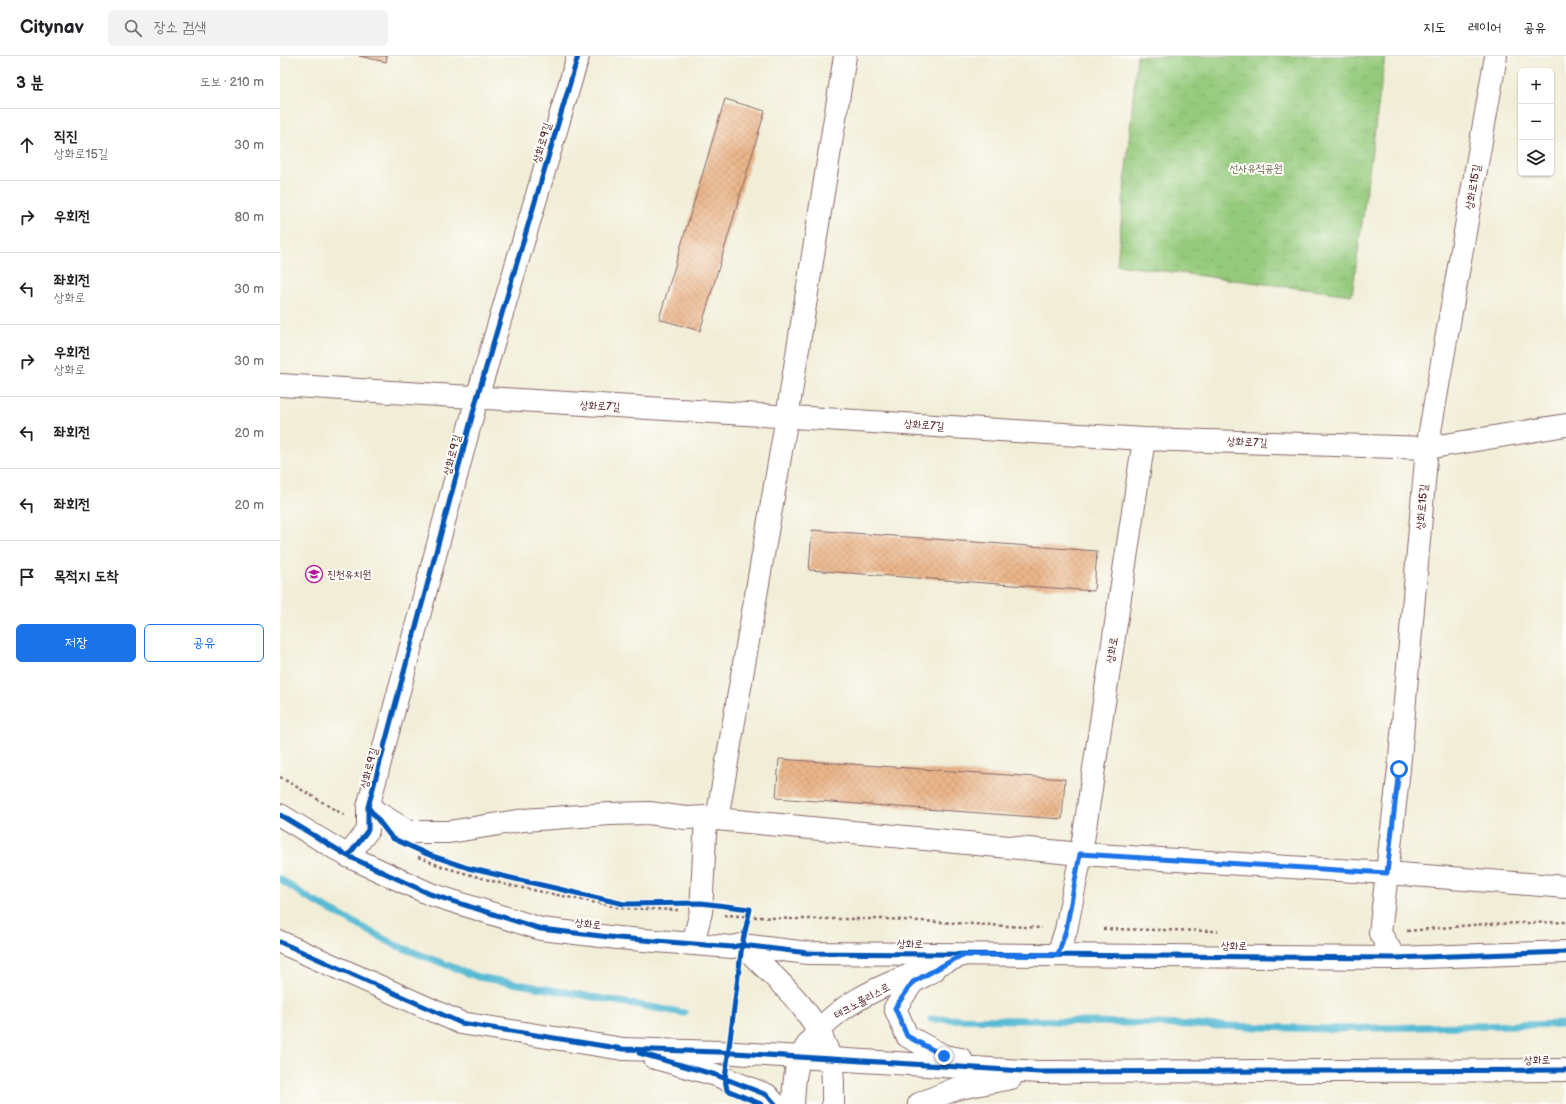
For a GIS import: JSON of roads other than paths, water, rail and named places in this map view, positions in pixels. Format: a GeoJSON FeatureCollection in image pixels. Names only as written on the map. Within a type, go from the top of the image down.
{"type":"FeatureCollection","features":[{"type":"Feature","properties":{"kind":"main road","name":"상화로9길"},"geometry":{"type":"LineString","coordinates":[[348,856],[368,830],[368,807],[477,398],[578,56]]}},
{"type":"Feature","properties":{"kind":"main road"},"geometry":{"type":"LineString","coordinates":[[693,943],[701,912],[693,907],[787,417],[845,56]]}},
{"type":"Feature","properties":{"kind":"main road","name":"상화로15길"},"geometry":{"type":"LineString","coordinates":[[1395,958],[1380,934],[1399,769],[1427,448],[1496,56]]}},
{"type":"Feature","properties":{"kind":"main road","name":"상화로7길"},"geometry":{"type":"LineString","coordinates":[[280,385],[1144,439],[1427,448],[1566,425]]}},
{"type":"Feature","properties":{"kind":"main road","name":"상화로"},"geometry":{"type":"LineString","coordinates":[[1058,955],[1066,930],[1080,854],[1144,439]]}},
{"type":"Feature","properties":{"kind":"main road"},"geometry":{"type":"LineString","coordinates":[[368,807],[409,832],[449,832],[524,820],[649,813],[686,818],[711,818],[1080,854],[1387,873],[1566,887]]}},
{"type":"Feature","properties":{"kind":"main road","name":"상화로"},"geometry":{"type":"LineString","coordinates":[[280,815],[348,856],[430,894],[541,929],[618,938],[732,947],[742,945],[808,953],[1395,958],[1566,952]]}},
{"type":"Feature","properties":{"kind":"main road","name":"상화로"},"geometry":{"type":"LineString","coordinates":[[280,942],[461,1023],[623,1049],[719,1052],[1039,1072],[1566,1070]]}},
{"type":"Feature","properties":{"kind":"main road"},"geometry":{"type":"LineString","coordinates":[[742,945],[790,992],[819,1030],[830,1059],[833,1104]]}},
{"type":"Feature","properties":{"kind":"main road"},"geometry":{"type":"LineString","coordinates":[[962,955],[913,982],[895,1008],[907,1036],[944,1056],[1039,1072]]}},
{"type":"Feature","properties":{"kind":"main road","name":"테크노폴리스로"},"geometry":{"type":"LineString","coordinates":[[793,1104],[795,1077],[801,1057],[819,1030],[837,1012],[877,990],[962,955]]}},
{"type":"Feature","properties":{"kind":"main road"},"geometry":{"type":"LineString","coordinates":[[623,1049],[716,1075],[767,1094],[775,1104]]}},
{"type":"Feature","properties":{"kind":"main road"},"geometry":{"type":"LineString","coordinates":[[919,1104],[955,1089],[1039,1072]]}},
{"type":"Feature","properties":{"kind":"waterway"},"geometry":{"type":"LineString","coordinates":[[280,879],[308,898],[395,945],[478,977],[684,1013]]}},
{"type":"Feature","properties":{"kind":"waterway"},"geometry":{"type":"LineString","coordinates":[[931,1019],[1026,1020],[1328,1029],[1566,1024]]}},
{"type":"Feature","properties":{"kind":"place","name":"진천유치원"},"geometry":{"type":"Point","coordinates":[314,574]}},
{"type":"Feature","properties":{"kind":"park label","name":"선사유적공원"},"geometry":{"type":"Point","coordinates":[1256,168]}}]}
